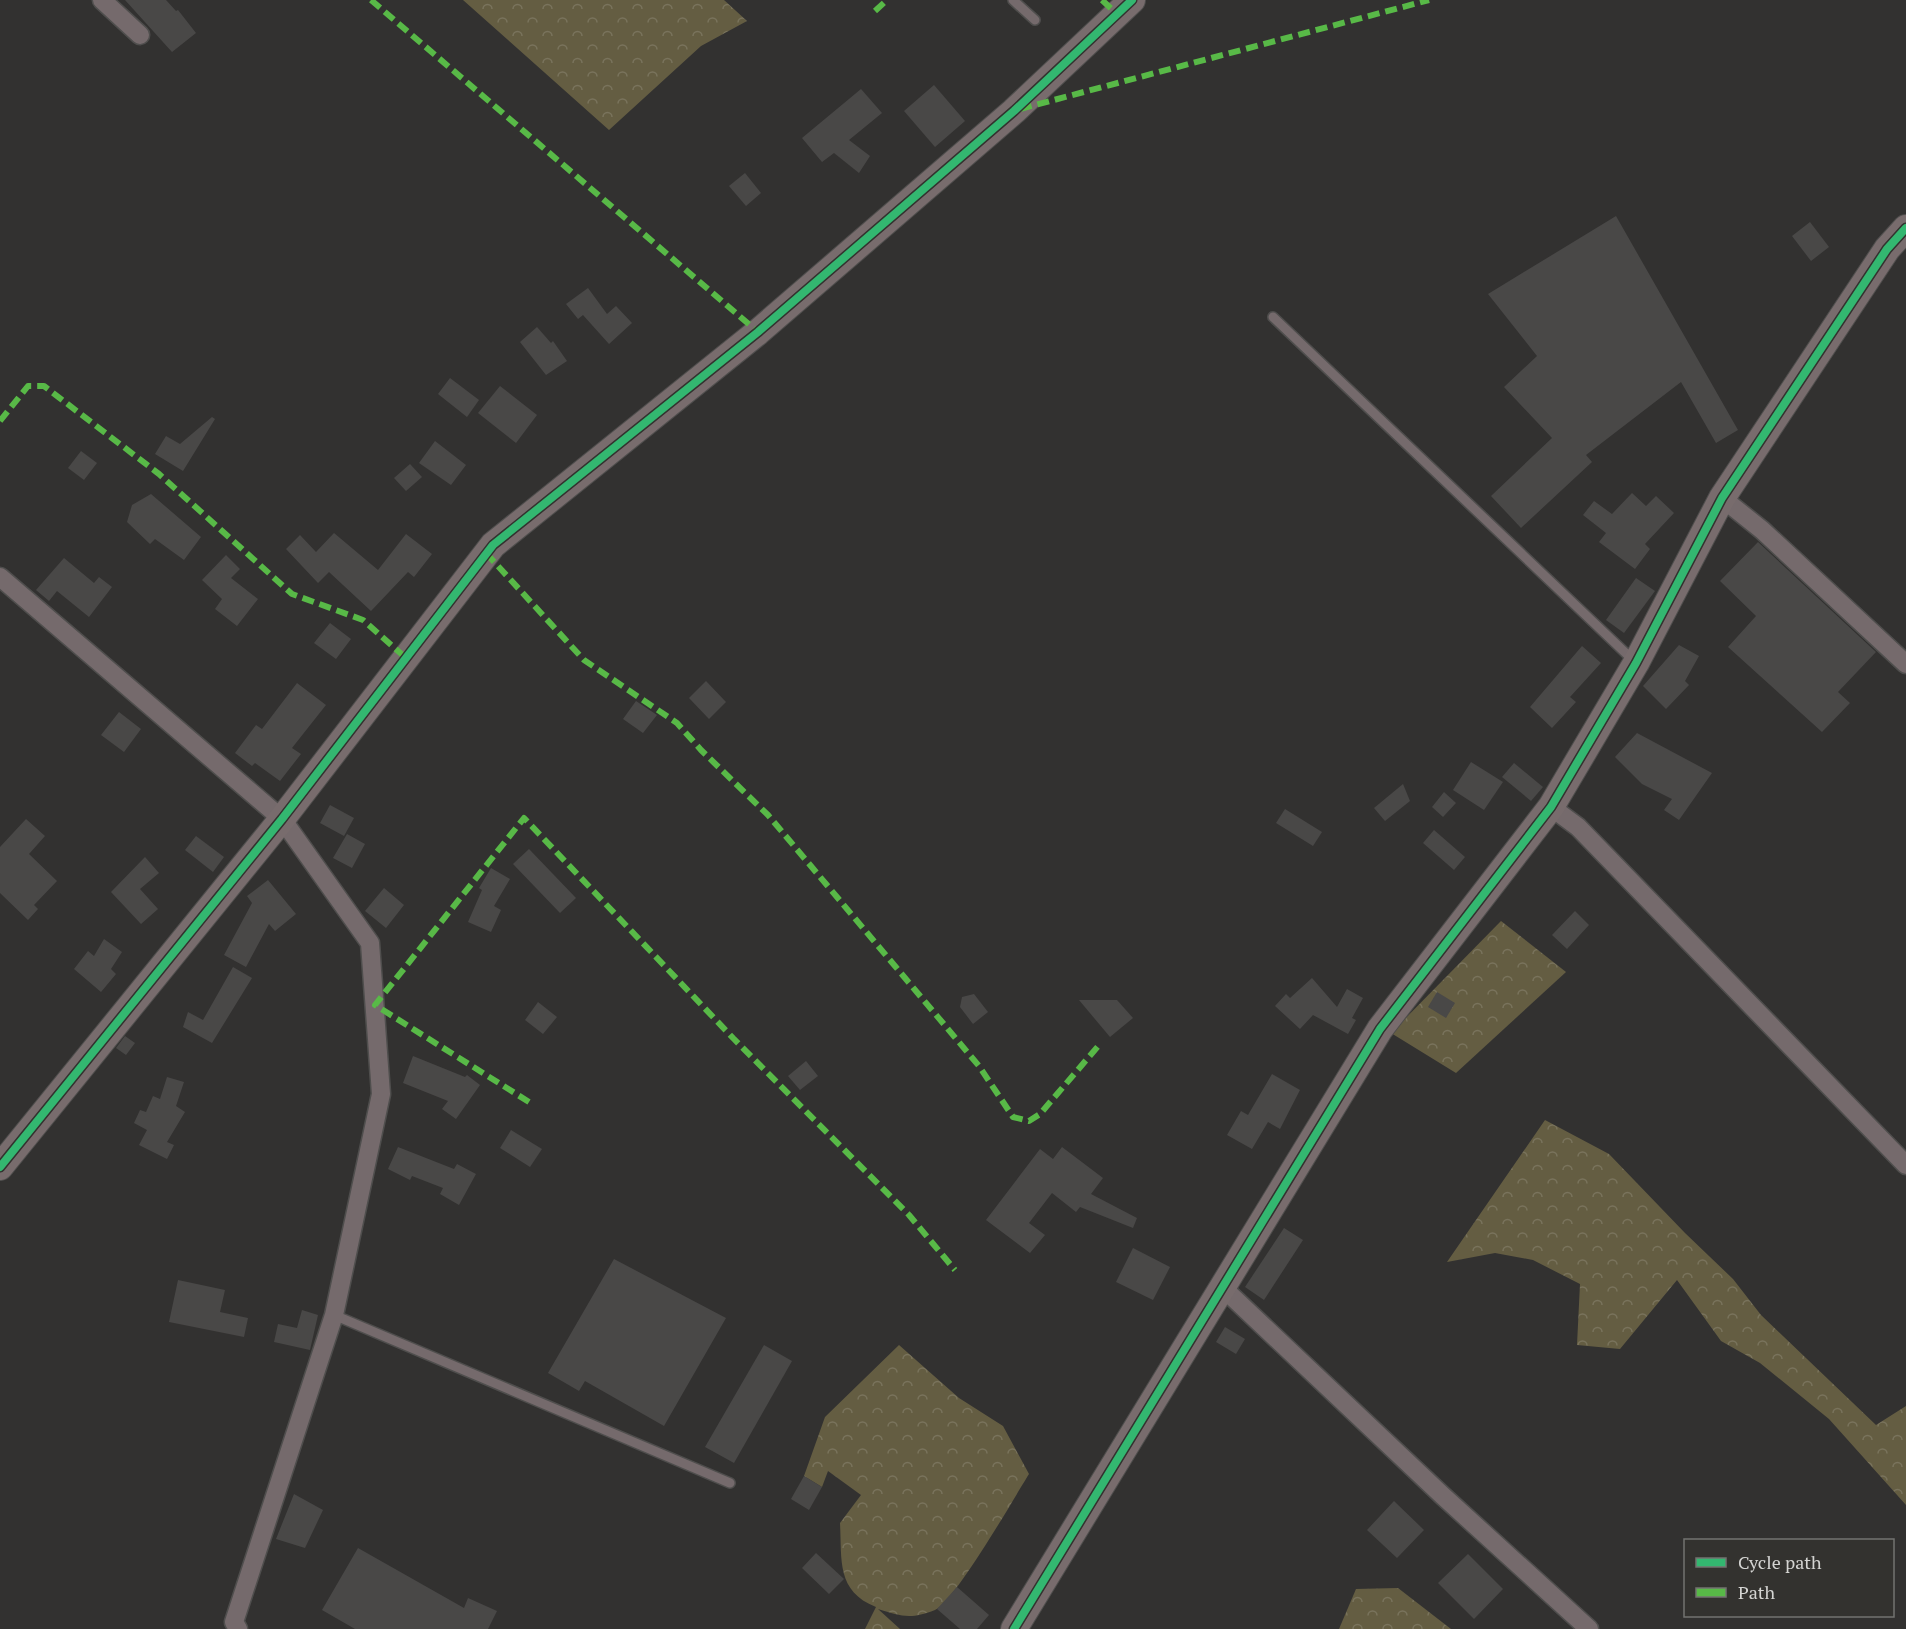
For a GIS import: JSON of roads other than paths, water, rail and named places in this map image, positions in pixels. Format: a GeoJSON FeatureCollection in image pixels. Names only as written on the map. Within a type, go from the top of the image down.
{"type":"FeatureCollection","features":[{"type":"Feature","properties":{"kind":"street"},"geometry":{"type":"LineString","coordinates":[[102,0],[140,34]]}},
{"type":"Feature","properties":{"kind":"street"},"geometry":{"type":"LineString","coordinates":[[0,1167],[282,819],[493,544],[758,332],[1014,111],[1132,0]]}},
{"type":"Feature","properties":{"kind":"street"},"geometry":{"type":"LineString","coordinates":[[1014,1629],[1380,1029],[1551,807],[1636,663],[1722,498],[1887,249],[1906,228]]}},
{"type":"Feature","properties":{"kind":"street"},"geometry":{"type":"LineString","coordinates":[[1722,498],[1762,531],[1906,664]]}},
{"type":"Feature","properties":{"kind":"street"},"geometry":{"type":"LineString","coordinates":[[0,577],[282,819],[370,943],[381,1094],[333,1315],[234,1622],[237,1629]]}},
{"type":"Feature","properties":{"kind":"street"},"geometry":{"type":"LineString","coordinates":[[1551,807],[1578,827],[1906,1165]]}},
{"type":"Feature","properties":{"kind":"street"},"geometry":{"type":"LineString","coordinates":[[1222,1287],[1443,1496],[1590,1629]]}},
{"type":"Feature","properties":{"kind":"lane"},"geometry":{"type":"LineString","coordinates":[[1013,0],[1035,20]]}},
{"type":"Feature","properties":{"kind":"lane"},"geometry":{"type":"LineString","coordinates":[[1273,317],[1636,663]]}},
{"type":"Feature","properties":{"kind":"lane"},"geometry":{"type":"LineString","coordinates":[[333,1315],[730,1483]]}}]}
